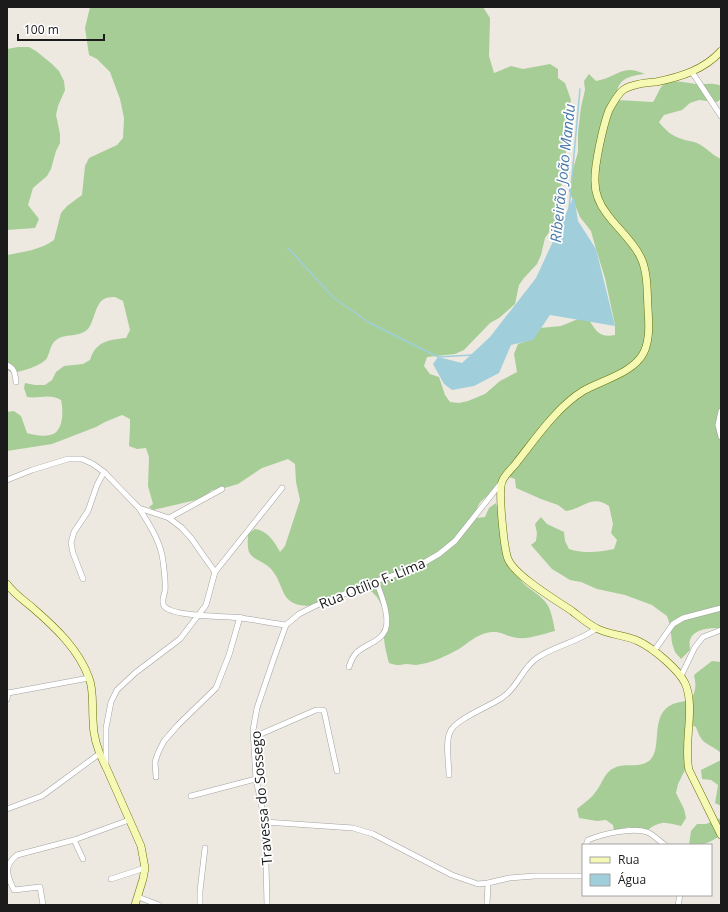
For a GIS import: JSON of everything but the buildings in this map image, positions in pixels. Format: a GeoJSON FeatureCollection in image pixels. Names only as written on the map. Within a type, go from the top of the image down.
{"type":"FeatureCollection","features":[{"type":"Feature","properties":{"kind":"street"},"geometry":{"type":"LineString","coordinates":[[721,51],[714,59],[692,72],[674,78],[637,84],[625,89],[617,97],[608,112],[598,149],[595,182],[598,198],[606,213],[633,245],[643,264],[646,279],[649,324],[645,350],[639,361],[631,367],[582,392],[566,405],[538,435],[502,482],[504,537],[510,564],[534,585],[597,628],[638,641],[654,651],[681,676],[689,696],[686,759],[689,770],[721,835]]}},
{"type":"Feature","properties":{"kind":"street"},"geometry":{"type":"LineString","coordinates":[[692,72],[721,116]]}},
{"type":"Feature","properties":{"kind":"street"},"geometry":{"type":"LineString","coordinates":[[7,365],[15,372],[16,382]]}},
{"type":"Feature","properties":{"kind":"street"},"geometry":{"type":"LineString","coordinates":[[721,411],[718,425],[721,437]]}},
{"type":"Feature","properties":{"kind":"street"},"geometry":{"type":"LineString","coordinates":[[7,480],[32,470],[68,459],[82,459],[93,464],[104,472],[139,508],[150,524],[163,559],[165,590],[163,605],[171,610],[199,615],[240,617],[286,625]]}},
{"type":"Feature","properties":{"kind":"street"},"geometry":{"type":"LineString","coordinates":[[83,579],[73,553],[71,543],[74,532],[88,511],[97,485],[104,472]]}},
{"type":"Feature","properties":{"kind":"street","name":"Rua Otílio F. Lima"},"geometry":{"type":"LineString","coordinates":[[286,625],[299,614],[315,606],[376,581],[415,568],[439,554],[455,541],[502,482]]}},
{"type":"Feature","properties":{"kind":"street"},"geometry":{"type":"LineString","coordinates":[[106,767],[106,728],[111,702],[118,690],[135,673],[180,639],[206,605],[215,572],[282,488]]}},
{"type":"Feature","properties":{"kind":"street"},"geometry":{"type":"LineString","coordinates":[[169,518],[222,489]]}},
{"type":"Feature","properties":{"kind":"street"},"geometry":{"type":"LineString","coordinates":[[139,508],[169,518],[182,528],[191,538],[215,572]]}},
{"type":"Feature","properties":{"kind":"street"},"geometry":{"type":"LineString","coordinates":[[349,667],[354,654],[378,639],[384,634],[387,628],[387,618],[383,600],[376,581]]}},
{"type":"Feature","properties":{"kind":"street"},"geometry":{"type":"LineString","coordinates":[[8,586],[40,614],[66,640],[90,678],[93,722],[99,754],[141,846],[145,868],[135,905]]}},
{"type":"Feature","properties":{"kind":"street"},"geometry":{"type":"LineString","coordinates":[[654,651],[674,624],[683,618],[721,608]]}},
{"type":"Feature","properties":{"kind":"street"},"geometry":{"type":"LineString","coordinates":[[156,776],[155,762],[164,741],[178,725],[216,688],[229,655],[240,617]]}},
{"type":"Feature","properties":{"kind":"street","name":"Travessa do Sossego"},"geometry":{"type":"LineString","coordinates":[[267,905],[265,822],[256,779],[254,730],[257,708],[286,625]]}},
{"type":"Feature","properties":{"kind":"street"},"geometry":{"type":"LineString","coordinates":[[449,775],[449,732],[454,727],[461,721],[504,697],[512,690],[525,670],[536,659],[556,647],[589,634],[597,628]]}},
{"type":"Feature","properties":{"kind":"street"},"geometry":{"type":"LineString","coordinates":[[681,676],[695,647],[703,637],[721,630]]}},
{"type":"Feature","properties":{"kind":"street"},"geometry":{"type":"LineString","coordinates":[[7,699],[8,692],[90,678]]}},
{"type":"Feature","properties":{"kind":"street"},"geometry":{"type":"LineString","coordinates":[[254,737],[320,709],[323,710],[337,771]]}},
{"type":"Feature","properties":{"kind":"street"},"geometry":{"type":"LineString","coordinates":[[7,809],[42,796],[99,754]]}},
{"type":"Feature","properties":{"kind":"street"},"geometry":{"type":"LineString","coordinates":[[190,796],[256,779]]}},
{"type":"Feature","properties":{"kind":"street"},"geometry":{"type":"LineString","coordinates":[[43,905],[40,887],[14,890],[7,875],[8,866],[11,859],[17,854],[74,840],[129,820]]}},
{"type":"Feature","properties":{"kind":"street"},"geometry":{"type":"LineString","coordinates":[[265,822],[352,828],[373,834],[452,875],[478,884],[488,884],[509,878],[535,876],[582,876]]}},
{"type":"Feature","properties":{"kind":"street"},"geometry":{"type":"LineString","coordinates":[[586,844],[588,840],[594,838],[613,833],[635,830],[646,832],[664,844]]}},
{"type":"Feature","properties":{"kind":"street"},"geometry":{"type":"LineString","coordinates":[[74,840],[83,859]]}},
{"type":"Feature","properties":{"kind":"street"},"geometry":{"type":"LineString","coordinates":[[200,905],[200,891],[205,848]]}},
{"type":"Feature","properties":{"kind":"street"},"geometry":{"type":"LineString","coordinates":[[111,879],[145,868]]}},
{"type":"Feature","properties":{"kind":"street"},"geometry":{"type":"LineString","coordinates":[[487,905],[488,884]]}},
{"type":"Feature","properties":{"kind":"street"},"geometry":{"type":"LineString","coordinates":[[138,897],[160,905]]}},
{"type":"Feature","properties":{"kind":"green space"},"geometry":{"type":"Polygon","coordinates":[[[90,7],[483,7],[490,18],[489,56],[494,73],[511,66],[523,69],[550,64],[558,69],[558,78],[565,83],[571,100],[566,118],[566,155],[561,173],[561,215],[545,238],[537,264],[519,285],[515,304],[499,318],[490,323],[464,350],[455,354],[427,357],[424,366],[430,374],[439,377],[445,395],[450,402],[459,403],[468,401],[485,394],[500,381],[517,372],[514,354],[518,344],[527,341],[540,328],[561,326],[578,319],[588,318],[598,332],[610,336],[615,335],[615,325],[605,278],[591,231],[580,217],[569,191],[578,152],[578,133],[581,107],[585,90],[584,81],[589,74],[596,81],[619,72],[630,70],[645,74],[633,76],[624,80],[618,88],[617,100],[653,102],[662,86],[670,82],[715,84],[721,86],[721,99],[717,102],[699,100],[690,103],[682,110],[664,115],[659,122],[666,130],[678,138],[697,143],[721,159],[721,628],[712,628],[695,633],[690,640],[690,650],[681,659],[675,652],[672,643],[670,625],[667,616],[652,605],[625,595],[597,589],[581,582],[570,580],[552,569],[531,545],[536,541],[537,533],[535,524],[541,517],[547,524],[564,532],[565,541],[569,549],[575,551],[597,552],[614,549],[617,540],[611,533],[613,524],[609,506],[597,501],[566,511],[558,505],[516,488],[515,479],[506,476],[498,488],[483,499],[479,504],[476,512],[476,518],[485,517],[489,508],[496,503],[515,571],[522,582],[539,595],[549,607],[555,631],[527,638],[514,637],[496,632],[486,633],[475,638],[454,652],[433,661],[416,665],[394,665],[389,663],[385,646],[384,636],[387,624],[385,614],[379,600],[372,592],[367,589],[363,589],[325,603],[312,606],[293,603],[284,594],[276,576],[271,569],[253,557],[249,552],[248,534],[255,529],[267,534],[273,540],[280,552],[285,546],[300,500],[296,482],[295,464],[288,459],[262,468],[238,484],[212,490],[205,496],[196,500],[153,510],[149,507],[153,504],[148,486],[149,457],[146,448],[137,449],[129,446],[130,419],[122,415],[52,444],[7,451],[7,412],[14,411],[21,416],[27,433],[33,435],[52,435],[60,426],[62,413],[61,400],[52,397],[27,397],[24,388],[25,383],[45,385],[52,380],[56,372],[64,366],[83,364],[90,360],[99,345],[108,341],[126,338],[130,330],[123,301],[115,297],[106,298],[102,300],[97,307],[90,325],[85,332],[56,340],[52,344],[47,358],[36,366],[13,373],[7,370],[7,255],[25,252],[54,240],[61,213],[67,206],[82,195],[85,166],[89,158],[117,145],[123,138],[124,118],[120,99],[110,72],[97,59],[89,55],[85,28],[90,7]]]}},
{"type":"Feature","properties":{"kind":"green space"},"geometry":{"type":"Polygon","coordinates":[[[29,47],[52,64],[59,71],[64,81],[65,90],[56,115],[60,134],[60,143],[51,169],[47,176],[33,188],[28,205],[39,219],[35,228],[7,230],[7,49],[29,47]]]}},
{"type":"Feature","properties":{"kind":"green space"},"geometry":{"type":"Polygon","coordinates":[[[712,661],[721,662],[721,753],[703,741],[696,727],[688,723],[686,768],[678,784],[676,793],[684,809],[686,818],[681,826],[664,823],[657,824],[644,831],[636,830],[630,827],[614,830],[613,825],[606,820],[597,821],[579,818],[577,809],[593,796],[606,775],[611,770],[618,766],[640,765],[649,761],[656,749],[658,724],[665,709],[673,704],[691,700],[695,689],[695,674],[712,661]]]}},
{"type":"Feature","properties":{"kind":"green space"},"geometry":{"type":"Polygon","coordinates":[[[721,760],[721,806],[715,803],[718,785],[711,780],[702,779],[701,770],[721,760]]]}},
{"type":"Feature","properties":{"kind":"green space"},"geometry":{"type":"Polygon","coordinates":[[[721,818],[721,835],[706,843],[689,844],[691,831],[697,824],[706,824],[721,818]]]}},
{"type":"Feature","properties":{"kind":"water"},"geometry":{"type":"Polygon","coordinates":[[[574,196],[578,221],[596,249],[615,326],[550,315],[533,340],[511,345],[499,373],[474,386],[452,390],[444,384],[433,364],[438,357],[462,363],[490,337],[536,278],[574,196]]]}},
{"type":"Feature","properties":{"kind":"waterway","name":"Ribeirão João Mandu"},"geometry":{"type":"LineString","coordinates":[[569,209],[580,89]]}},
{"type":"Feature","properties":{"kind":"waterway","name":"Ribeirão João Mandu"},"geometry":{"type":"LineString","coordinates":[[288,248],[334,298],[368,322],[438,357],[472,355]]}}]}
